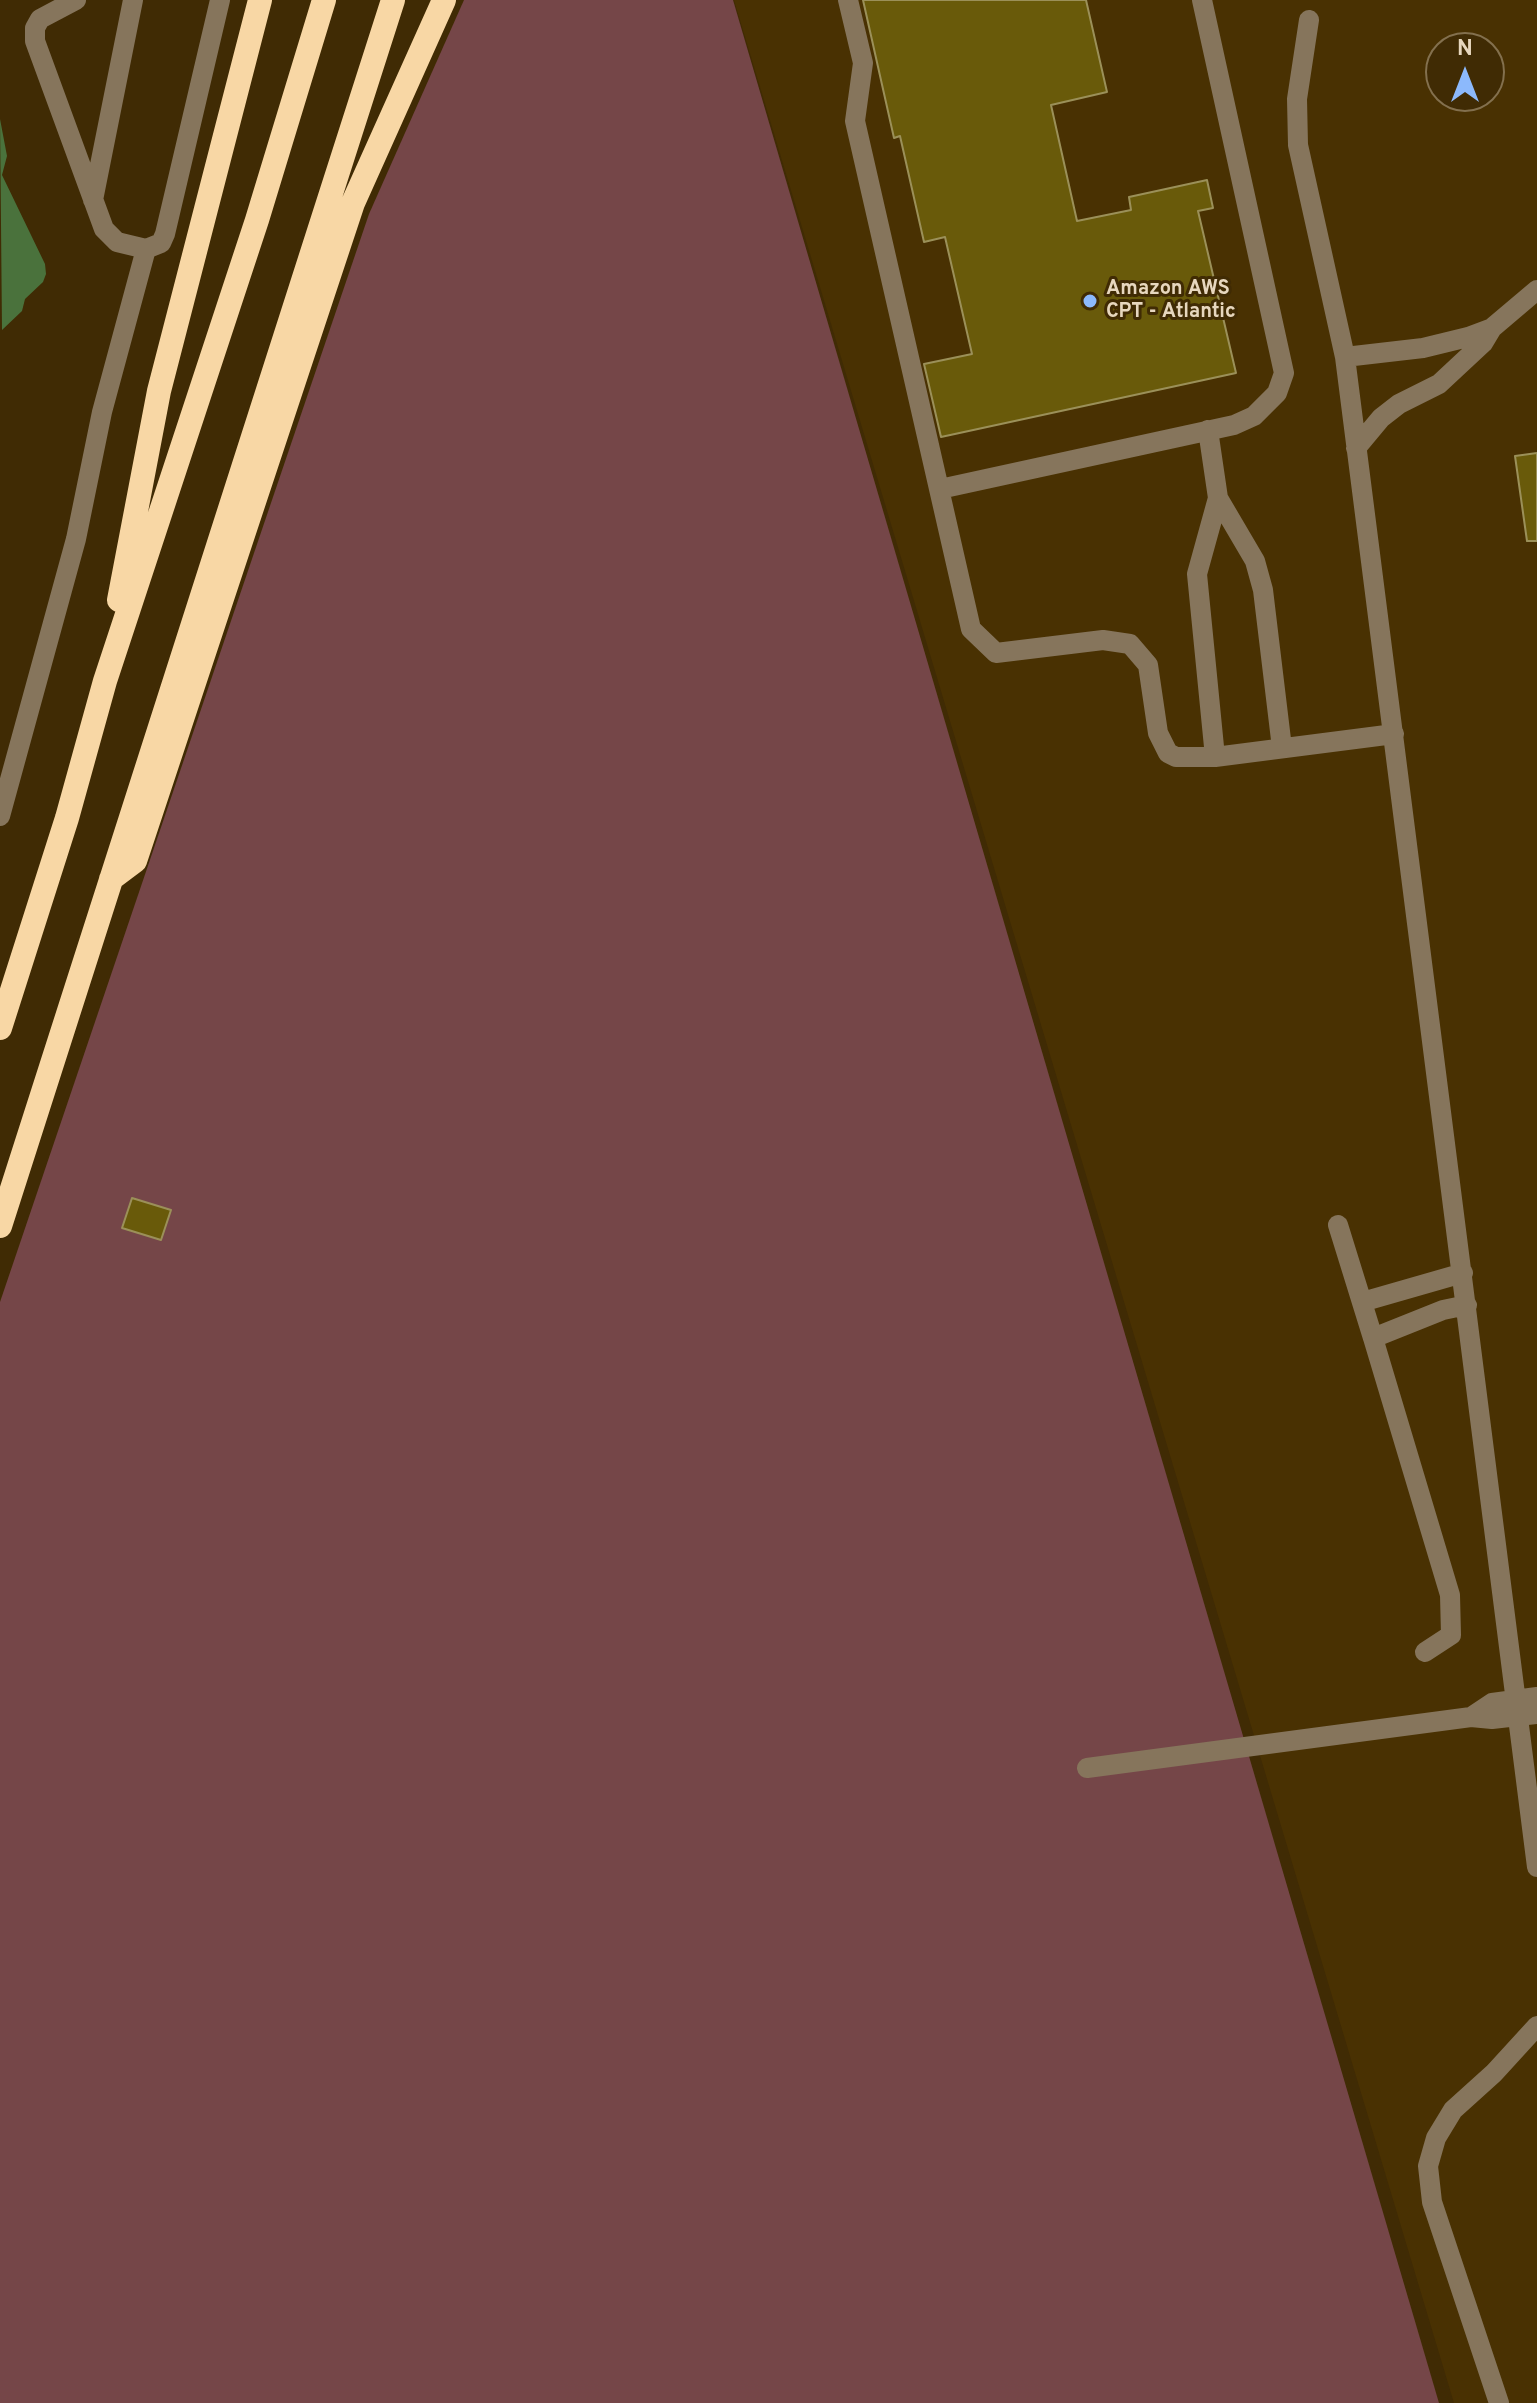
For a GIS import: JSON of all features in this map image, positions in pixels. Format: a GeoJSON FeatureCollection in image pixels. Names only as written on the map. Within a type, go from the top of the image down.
{"type":"FeatureCollection","features":[{"type":"Feature","properties":{"kind":"highway"},"geometry":{"type":"LineString","coordinates":[[105,681],[154,413],[260,0]]}},
{"type":"Feature","properties":{"kind":"highway"},"geometry":{"type":"LineString","coordinates":[[0,1028],[67,818],[105,681],[257,220],[324,0]]}},
{"type":"Feature","properties":{"kind":"highway"},"geometry":{"type":"LineString","coordinates":[[0,1226],[393,0]]}},
{"type":"Feature","properties":{"kind":"highway"},"geometry":{"type":"LineString","coordinates":[[111,879],[135,861],[353,203],[444,0]]}},
{"type":"Feature","properties":{"kind":"street"},"geometry":{"type":"LineString","coordinates":[[76,0],[40,19],[34,33],[92,202],[109,237],[146,249],[161,243],[165,234],[220,0]]}},
{"type":"Feature","properties":{"kind":"street"},"geometry":{"type":"LineString","coordinates":[[92,202],[133,0]]}},
{"type":"Feature","properties":{"kind":"street"},"geometry":{"type":"LineString","coordinates":[[848,0],[863,63],[855,121],[940,489],[965,616],[982,642],[996,653],[1103,640],[1130,644],[1148,665],[1158,733],[1168,753],[1215,757],[1394,734]]}},
{"type":"Feature","properties":{"kind":"street"},"geometry":{"type":"LineString","coordinates":[[940,489],[1208,430],[1254,416],[1277,393],[1284,373],[1202,0]]}},
{"type":"Feature","properties":{"kind":"street"},"geometry":{"type":"LineString","coordinates":[[1309,20],[1297,99],[1298,145],[1345,357],[1467,1305],[1528,1706],[1537,1867]]}},
{"type":"Feature","properties":{"kind":"street"},"geometry":{"type":"LineString","coordinates":[[0,816],[76,539],[105,399],[146,249]]}},
{"type":"Feature","properties":{"kind":"street"},"geometry":{"type":"LineString","coordinates":[[1356,448],[1381,418],[1399,404],[1439,384],[1483,343],[1492,328],[1537,290]]}},
{"type":"Feature","properties":{"kind":"street"},"geometry":{"type":"LineString","coordinates":[[1345,357],[1446,344],[1492,328]]}},
{"type":"Feature","properties":{"kind":"street"},"geometry":{"type":"LineString","coordinates":[[1208,430],[1218,498],[1255,561],[1263,590],[1282,748]]}},
{"type":"Feature","properties":{"kind":"street"},"geometry":{"type":"LineString","coordinates":[[1215,757],[1197,574],[1218,498]]}},
{"type":"Feature","properties":{"kind":"street"},"geometry":{"type":"LineString","coordinates":[[1338,1225],[1450,1595],[1451,1635],[1425,1652]]}},
{"type":"Feature","properties":{"kind":"street"},"geometry":{"type":"LineString","coordinates":[[1362,1302],[1463,1273]]}},
{"type":"Feature","properties":{"kind":"street"},"geometry":{"type":"LineString","coordinates":[[1373,1338],[1443,1310],[1467,1305]]}},
{"type":"Feature","properties":{"kind":"street"},"geometry":{"type":"LineString","coordinates":[[1087,1768],[1471,1717],[1492,1703],[1528,1706]]}},
{"type":"Feature","properties":{"kind":"street"},"geometry":{"type":"LineString","coordinates":[[1499,2403],[1432,2202],[1428,2166],[1436,2138],[1453,2110],[1494,2073],[1537,2026]]}},
{"type":"Feature","properties":{"kind":"shaded area"},"geometry":{"type":"Polygon","coordinates":[[[464,0],[733,0],[1439,2403],[0,2403],[0,1302],[369,214],[464,0]]]}},
{"type":"Feature","properties":{"kind":"shaded area"},"geometry":{"type":"Polygon","coordinates":[[[734,0],[1537,0],[1537,2403],[1454,2403],[734,0]]]}},
{"type":"Feature","properties":{"kind":"shaded area"},"geometry":{"type":"Polygon","coordinates":[[[0,119],[7,156],[2,175],[45,264],[46,274],[43,282],[25,299],[22,311],[2,330],[0,119]]]}},
{"type":"Feature","properties":{"kind":"building"},"geometry":{"type":"Polygon","coordinates":[[[863,0],[1086,0],[1107,92],[1051,105],[1077,221],[1131,210],[1129,197],[1207,180],[1213,208],[1198,211],[1236,373],[941,437],[924,364],[972,354],[945,237],[924,242],[900,136],[894,138],[863,0]]]}},
{"type":"Feature","properties":{"kind":"building"},"geometry":{"type":"Polygon","coordinates":[[[1537,453],[1537,541],[1527,541],[1515,456],[1537,453]]]}},
{"type":"Feature","properties":{"kind":"building"},"geometry":{"type":"Polygon","coordinates":[[[132,1198],[171,1210],[161,1240],[122,1228],[132,1198]]]}},
{"type":"Feature","properties":{"kind":"place","name":"Amazon AWS CPT - Atlantic"},"geometry":{"type":"Point","coordinates":[1090,301]}}]}
